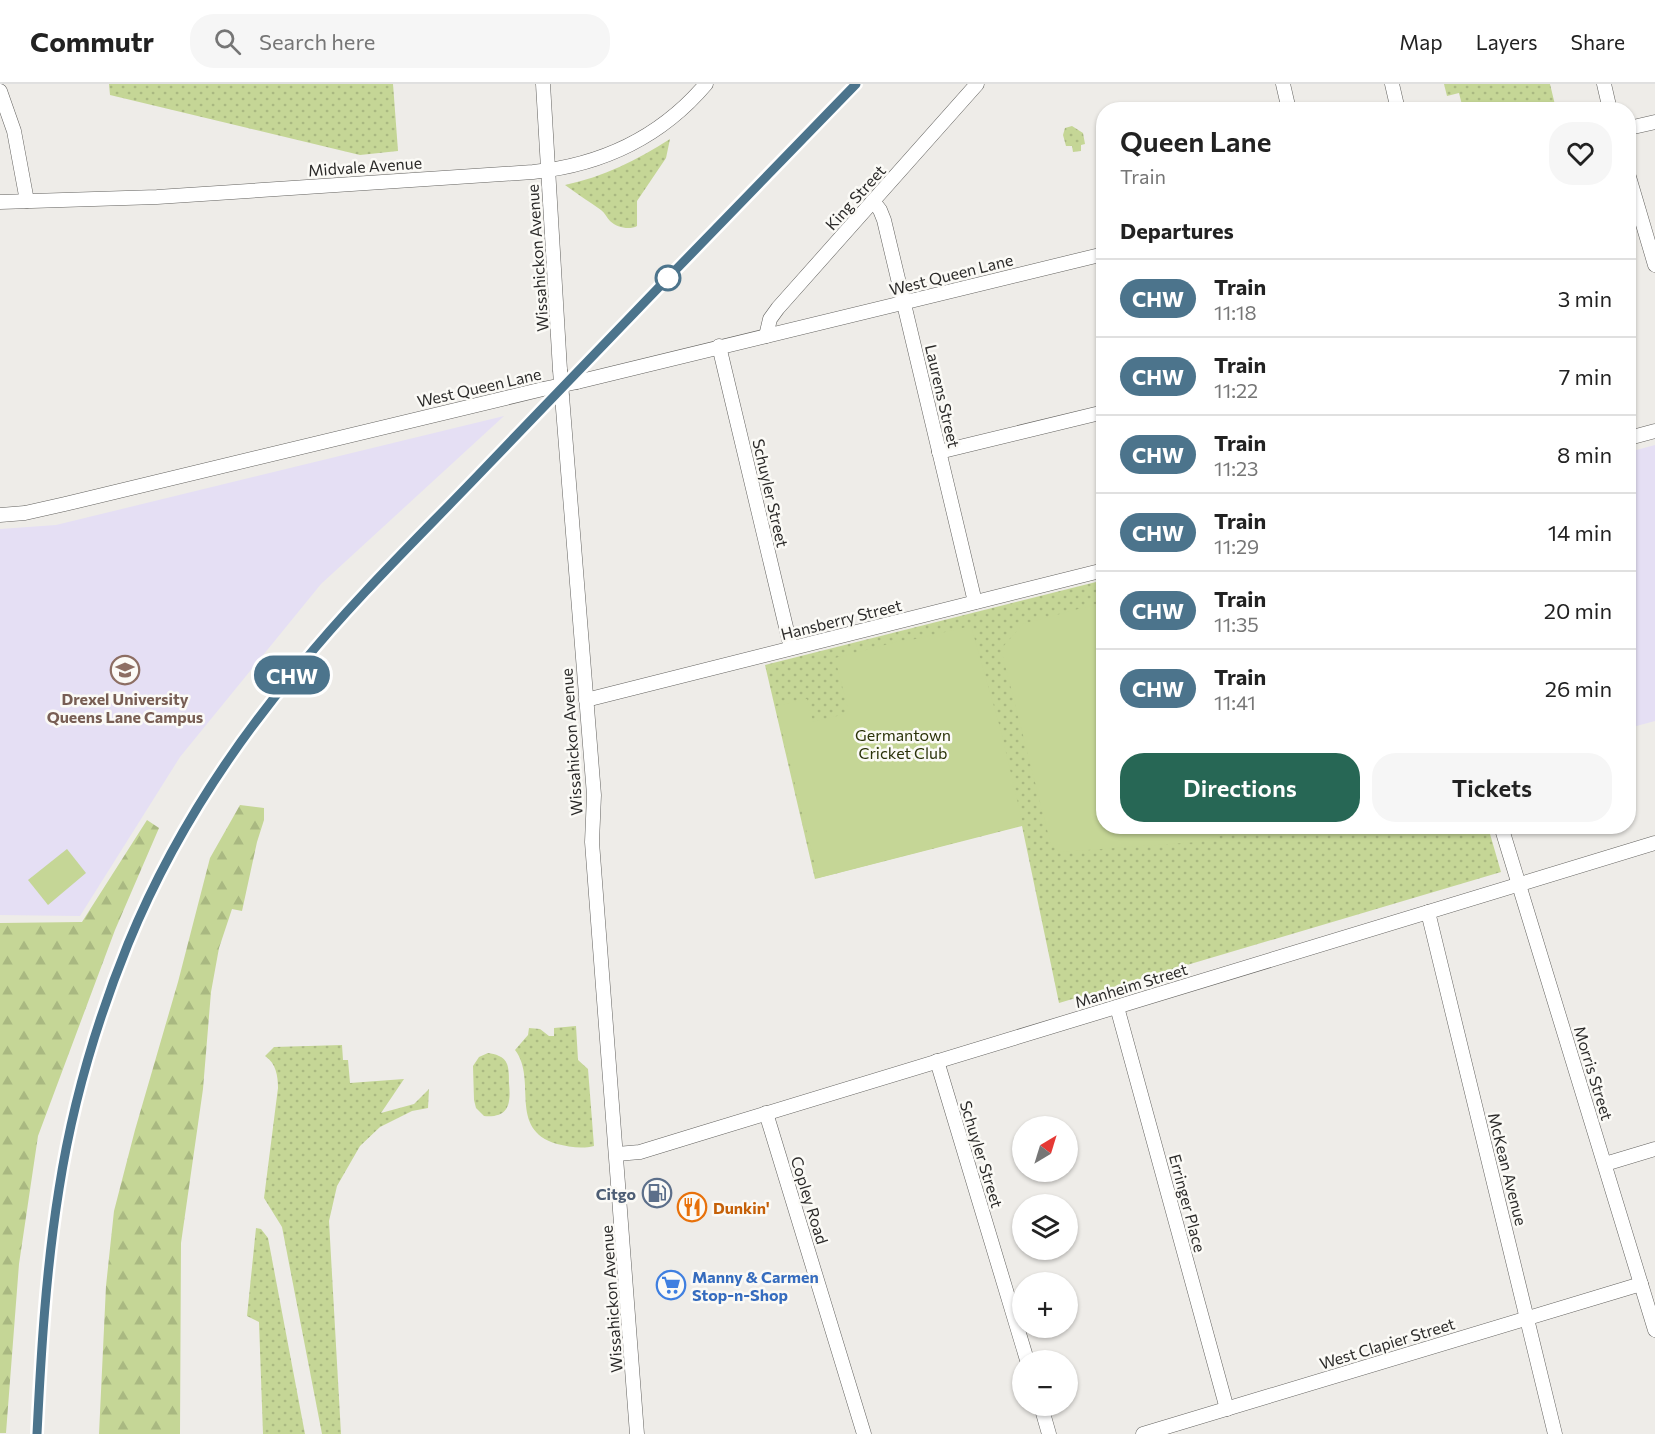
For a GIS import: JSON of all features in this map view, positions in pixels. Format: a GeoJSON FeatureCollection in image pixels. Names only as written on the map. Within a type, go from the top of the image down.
{"type":"FeatureCollection","features":[{"type":"Feature","properties":{"kind":"street","name":"Wissahickon Avenue"},"geometry":{"type":"LineString","coordinates":[[543,84],[560,370],[594,795],[593,861],[637,1434]]}},
{"type":"Feature","properties":{"kind":"street","name":"Midvale Avenue"},"geometry":{"type":"LineString","coordinates":[[0,202],[157,197],[548,171],[603,157],[638,142],[677,115],[706,84]]}},
{"type":"Feature","properties":{"kind":"street","name":"King Street"},"geometry":{"type":"LineString","coordinates":[[766,336],[770,319],[777,308],[977,84]]}},
{"type":"Feature","properties":{"kind":"street"},"geometry":{"type":"LineString","coordinates":[[1283,84],[1287,102]]}},
{"type":"Feature","properties":{"kind":"street"},"geometry":{"type":"LineString","coordinates":[[1392,84],[1396,102]]}},
{"type":"Feature","properties":{"kind":"street"},"geometry":{"type":"LineString","coordinates":[[1604,84],[1608,102]]}},
{"type":"Feature","properties":{"kind":"street"},"geometry":{"type":"LineString","coordinates":[[0,91],[14,131],[27,201]]}},
{"type":"Feature","properties":{"kind":"street"},"geometry":{"type":"LineString","coordinates":[[1636,126],[1655,122]]}},
{"type":"Feature","properties":{"kind":"street","name":"Laurens Street"},"geometry":{"type":"LineString","coordinates":[[873,201],[884,220],[975,602]]}},
{"type":"Feature","properties":{"kind":"street"},"geometry":{"type":"LineString","coordinates":[[1636,201],[1655,266]]}},
{"type":"Feature","properties":{"kind":"street","name":"West Queen Lane"},"geometry":{"type":"LineString","coordinates":[[0,515],[25,513],[65,504],[543,388],[562,391],[577,382],[719,346],[1096,256]]}},
{"type":"Feature","properties":{"kind":"street","name":"Schuyler Street"},"geometry":{"type":"LineString","coordinates":[[719,346],[791,648]]}},
{"type":"Feature","properties":{"kind":"street"},"geometry":{"type":"LineString","coordinates":[[939,452],[1096,414]]}},
{"type":"Feature","properties":{"kind":"street"},"geometry":{"type":"LineString","coordinates":[[1636,436],[1655,431]]}},
{"type":"Feature","properties":{"kind":"street","name":"Hansberry Street"},"geometry":{"type":"LineString","coordinates":[[586,700],[1096,572]]}},
{"type":"Feature","properties":{"kind":"street","name":"Morris Street"},"geometry":{"type":"LineString","coordinates":[[1504,834],[1655,1330]]}},
{"type":"Feature","properties":{"kind":"street","name":"Manheim Street"},"geometry":{"type":"LineString","coordinates":[[617,1154],[640,1152],[1655,843]]}},
{"type":"Feature","properties":{"kind":"street","name":"McKean Avenue"},"geometry":{"type":"LineString","coordinates":[[1428,912],[1555,1434]]}},
{"type":"Feature","properties":{"kind":"street","name":"Erringer Place"},"geometry":{"type":"LineString","coordinates":[[1117,1007],[1227,1409]]}},
{"type":"Feature","properties":{"kind":"street","name":"Schuyler Street"},"geometry":{"type":"LineString","coordinates":[[937,1061],[1024,1350]]}},
{"type":"Feature","properties":{"kind":"street","name":"Copley Road"},"geometry":{"type":"LineString","coordinates":[[766,1113],[864,1434]]}},
{"type":"Feature","properties":{"kind":"street"},"geometry":{"type":"LineString","coordinates":[[1605,1164],[1655,1149]]}},
{"type":"Feature","properties":{"kind":"street","name":"West Clapier Street"},"geometry":{"type":"LineString","coordinates":[[1143,1434],[1641,1284]]}},
{"type":"Feature","properties":{"kind":"street"},"geometry":{"type":"LineString","coordinates":[[1044,1416],[1050,1434]]}},
{"type":"Feature","properties":{"kind":"shaded area","name":"Drexel University Queens Lane Campus"},"geometry":{"type":"Polygon","coordinates":[[[504,416],[321,584],[180,757],[80,916],[0,915],[0,529],[56,525],[504,416]]]}},
{"type":"Feature","properties":{"kind":"shaded area"},"geometry":{"type":"Polygon","coordinates":[[[1655,445],[1655,721],[1636,726],[1636,450],[1655,445]]]}},
{"type":"Feature","properties":{"kind":"green space"},"geometry":{"type":"Polygon","coordinates":[[[109,84],[393,84],[398,151],[360,155],[110,95],[109,84]]]}},
{"type":"Feature","properties":{"kind":"green space"},"geometry":{"type":"Polygon","coordinates":[[[1444,84],[1550,84],[1554,102],[1461,102],[1459,93],[1447,96],[1444,84]]]}},
{"type":"Feature","properties":{"kind":"green space"},"geometry":{"type":"Polygon","coordinates":[[[1072,126],[1083,133],[1085,144],[1081,145],[1081,151],[1073,152],[1072,146],[1066,146],[1063,135],[1065,128],[1072,126]]]}},
{"type":"Feature","properties":{"kind":"green space"},"geometry":{"type":"Polygon","coordinates":[[[670,139],[666,158],[637,201],[637,226],[627,228],[616,225],[601,210],[565,185],[619,167],[670,139]]]}},
{"type":"Feature","properties":{"kind":"green space","name":"Germantown Cricket Club"},"geometry":{"type":"Polygon","coordinates":[[[1096,582],[1096,834],[1490,834],[1501,872],[1059,1003],[1022,826],[815,879],[765,665],[1096,582]]]}},
{"type":"Feature","properties":{"kind":"green space"},"geometry":{"type":"Polygon","coordinates":[[[1096,604],[1096,834],[1227,834],[1197,842],[1060,852],[1051,845],[1001,649],[1023,624],[1096,604]]]}},
{"type":"Feature","properties":{"kind":"green space"},"geometry":{"type":"Polygon","coordinates":[[[971,626],[1001,731],[1023,825],[818,878],[776,706],[807,699],[813,722],[849,713],[835,658],[971,626]]]}},
{"type":"Feature","properties":{"kind":"green space"},"geometry":{"type":"Polygon","coordinates":[[[240,805],[264,808],[264,820],[242,911],[232,909],[219,948],[211,992],[203,1089],[181,1243],[180,1434],[99,1434],[106,1286],[114,1211],[210,858],[240,805]]]}},
{"type":"Feature","properties":{"kind":"green space"},"geometry":{"type":"Polygon","coordinates":[[[147,820],[159,828],[115,930],[38,1136],[19,1264],[6,1433],[0,1433],[0,923],[82,922],[147,820]]]}},
{"type":"Feature","properties":{"kind":"green space"},"geometry":{"type":"Polygon","coordinates":[[[67,849],[86,873],[48,905],[28,880],[67,849]]]}},
{"type":"Feature","properties":{"kind":"green space"},"geometry":{"type":"Polygon","coordinates":[[[576,1026],[578,1060],[588,1069],[594,1146],[571,1147],[557,1144],[542,1137],[533,1127],[528,1116],[521,1062],[515,1050],[528,1035],[529,1028],[540,1029],[549,1036],[554,1036],[554,1028],[576,1026]]]}},
{"type":"Feature","properties":{"kind":"green space"},"geometry":{"type":"Polygon","coordinates":[[[342,1045],[343,1060],[348,1060],[350,1083],[404,1079],[381,1113],[414,1104],[429,1089],[428,1108],[412,1111],[380,1127],[360,1146],[337,1186],[329,1221],[341,1434],[322,1434],[282,1227],[264,1198],[278,1088],[276,1070],[265,1056],[274,1047],[342,1045]]]}},
{"type":"Feature","properties":{"kind":"green space"},"geometry":{"type":"Polygon","coordinates":[[[488,1053],[504,1059],[507,1064],[510,1091],[509,1103],[503,1112],[499,1115],[484,1116],[476,1108],[474,1100],[473,1066],[479,1057],[488,1053]]]}},
{"type":"Feature","properties":{"kind":"green space"},"geometry":{"type":"Polygon","coordinates":[[[256,1228],[261,1229],[268,1238],[305,1434],[263,1434],[259,1322],[247,1316],[256,1228]]]}},
{"type":"Feature","properties":{"kind":"railway"},"geometry":{"type":"LineString","coordinates":[[37,1434],[47,1280],[64,1158],[78,1095],[96,1034],[128,944],[155,884],[186,826],[258,717],[312,650],[856,84]]}},
{"type":"Feature","properties":{"kind":"train","name":"CHW"},"geometry":{"type":"LineString","coordinates":[[37,1434],[43,1322],[54,1225],[68,1138],[79,1092],[103,1010],[130,939],[175,848],[202,801],[259,716],[341,618],[856,84]]}},
{"type":"Feature","properties":{"kind":"place","name":"Drexel University Queens Lane Campus"},"geometry":{"type":"Point","coordinates":[125,670]}},
{"type":"Feature","properties":{"kind":"place","name":"Citgo"},"geometry":{"type":"Point","coordinates":[657,1193]}},
{"type":"Feature","properties":{"kind":"place","name":"Dunkin'"},"geometry":{"type":"Point","coordinates":[692,1207]}},
{"type":"Feature","properties":{"kind":"place","name":"Manny & Carmen Stop-n-Shop"},"geometry":{"type":"Point","coordinates":[671,1285]}}]}
